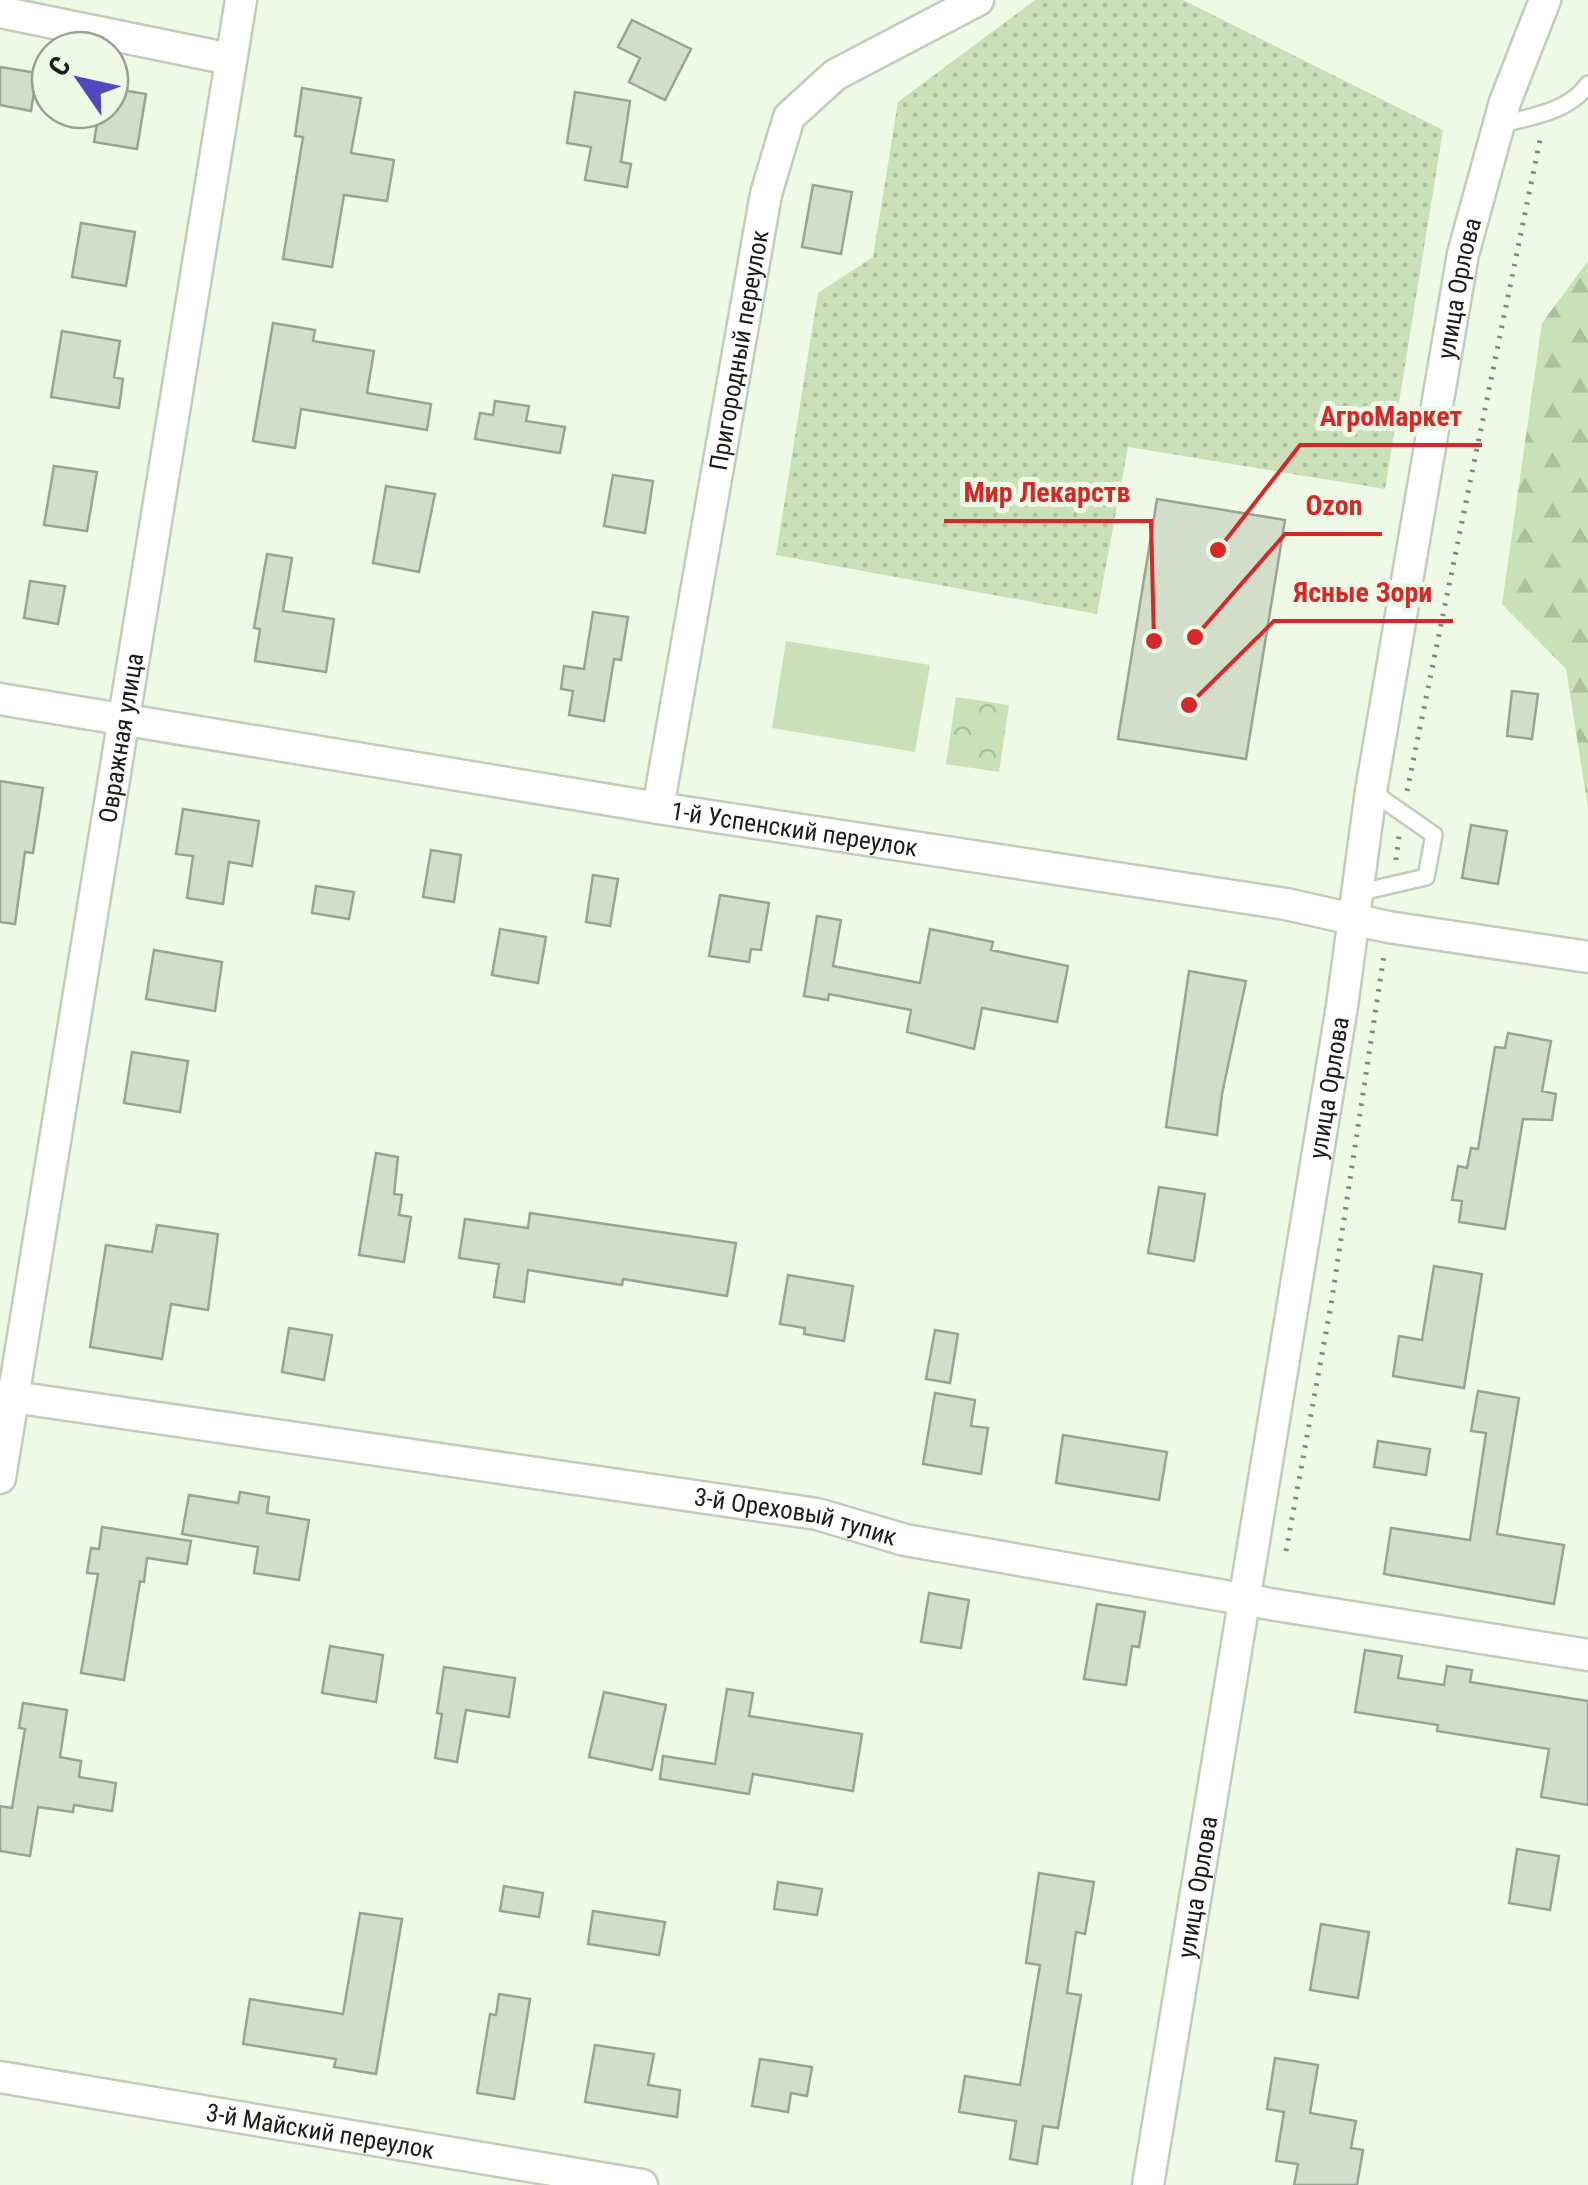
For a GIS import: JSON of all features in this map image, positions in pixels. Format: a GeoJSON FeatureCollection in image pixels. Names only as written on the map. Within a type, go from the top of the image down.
{"type":"FeatureCollection","features":[{"type":"Feature","properties":{"kind":"street","name":"Овражная улица"},"geometry":{"type":"LineString","coordinates":[[0,1478],[7,1396],[242,0]]}},
{"type":"Feature","properties":{"kind":"street","name":"Пригородный переулок"},"geometry":{"type":"LineString","coordinates":[[658,808],[766,194],[788,117],[834,75],[978,0]]}},
{"type":"Feature","properties":{"kind":"street","name":"улица Орлова"},"geometry":{"type":"LineString","coordinates":[[1148,2185],[1261,1601],[1371,791],[1463,254],[1498,125],[1545,0]]}},
{"type":"Feature","properties":{"kind":"street"},"geometry":{"type":"LineString","coordinates":[[0,12],[230,60]]}},
{"type":"Feature","properties":{"kind":"street","name":"1-й Успенский переулок"},"geometry":{"type":"LineString","coordinates":[[0,699],[658,808],[1268,901],[1355,905],[1388,927],[1588,957]]}},
{"type":"Feature","properties":{"kind":"street","name":"3-й Ореховый тупик"},"geometry":{"type":"LineString","coordinates":[[7,1396],[818,1514],[905,1540],[1588,1654]]}},
{"type":"Feature","properties":{"kind":"street","name":"3-й Майский переулок"},"geometry":{"type":"LineString","coordinates":[[0,2078],[642,2185]]}},
{"type":"Feature","properties":{"kind":"lane"},"geometry":{"type":"LineString","coordinates":[[1498,125],[1546,113],[1581,95],[1588,84]]}},
{"type":"Feature","properties":{"kind":"lane"},"geometry":{"type":"LineString","coordinates":[[1355,905],[1426,878],[1434,835],[1371,791]]}},
{"type":"Feature","properties":{"kind":"path"},"geometry":{"type":"LineString","coordinates":[[1392,888],[1402,814],[1546,113]]}},
{"type":"Feature","properties":{"kind":"path"},"geometry":{"type":"LineString","coordinates":[[1261,1601],[1332,1305],[1388,927]]}},
{"type":"Feature","properties":{"kind":"green space"},"geometry":{"type":"Polygon","coordinates":[[[1035,0],[1183,0],[1443,130],[1385,489],[1128,447],[1097,614],[776,555],[818,293],[873,257],[898,102],[1035,0]]]}},
{"type":"Feature","properties":{"kind":"green space"},"geometry":{"type":"Polygon","coordinates":[[[1588,261],[1588,808],[1566,669],[1502,604],[1542,323],[1588,261]]]}},
{"type":"Feature","properties":{"kind":"green space"},"geometry":{"type":"Polygon","coordinates":[[[786,641],[930,665],[915,752],[772,728],[786,641]]]}},
{"type":"Feature","properties":{"kind":"green space"},"geometry":{"type":"Polygon","coordinates":[[[956,697],[1009,705],[999,772],[946,764],[956,697]]]}},
{"type":"Feature","properties":{"kind":"building"},"geometry":{"type":"Polygon","coordinates":[[[632,20],[691,49],[665,100],[629,82],[640,58],[618,47],[632,20]]]}},
{"type":"Feature","properties":{"kind":"building"},"geometry":{"type":"Polygon","coordinates":[[[0,67],[30,72],[30,111],[0,105],[0,67]]]}},
{"type":"Feature","properties":{"kind":"building"},"geometry":{"type":"Polygon","coordinates":[[[302,88],[361,98],[351,153],[394,160],[387,201],[344,195],[332,267],[283,259],[303,137],[295,136],[302,88]]]}},
{"type":"Feature","properties":{"kind":"building"},"geometry":{"type":"Polygon","coordinates":[[[130,91],[146,94],[137,149],[94,142],[96,130],[130,130],[130,91]]]}},
{"type":"Feature","properties":{"kind":"building"},"geometry":{"type":"Polygon","coordinates":[[[575,92],[630,101],[621,162],[631,164],[627,187],[585,180],[591,147],[567,143],[575,92]]]}},
{"type":"Feature","properties":{"kind":"building"},"geometry":{"type":"Polygon","coordinates":[[[813,185],[852,192],[841,254],[802,247],[813,185]]]}},
{"type":"Feature","properties":{"kind":"building"},"geometry":{"type":"Polygon","coordinates":[[[81,223],[135,232],[126,286],[72,277],[81,223]]]}},
{"type":"Feature","properties":{"kind":"building"},"geometry":{"type":"Polygon","coordinates":[[[273,323],[315,330],[313,341],[374,351],[367,393],[431,404],[427,430],[301,409],[295,448],[253,441],[273,323]]]}},
{"type":"Feature","properties":{"kind":"building"},"geometry":{"type":"Polygon","coordinates":[[[62,331],[120,341],[114,377],[123,379],[119,408],[51,397],[62,331]]]}},
{"type":"Feature","properties":{"kind":"building"},"geometry":{"type":"Polygon","coordinates":[[[495,401],[529,406],[526,421],[565,427],[560,453],[475,439],[480,413],[493,415],[495,401]]]}},
{"type":"Feature","properties":{"kind":"building"},"geometry":{"type":"Polygon","coordinates":[[[54,466],[97,472],[87,531],[44,525],[54,466]]]}},
{"type":"Feature","properties":{"kind":"building"},"geometry":{"type":"Polygon","coordinates":[[[613,475],[653,481],[645,533],[604,526],[613,475]]]}},
{"type":"Feature","properties":{"kind":"building"},"geometry":{"type":"Polygon","coordinates":[[[386,486],[435,494],[419,572],[373,563],[386,486]]]}},
{"type":"Feature","properties":{"kind":"building"},"geometry":{"type":"Polygon","coordinates":[[[1157,499],[1285,520],[1246,759],[1118,739],[1157,499]]]}},
{"type":"Feature","properties":{"kind":"building"},"geometry":{"type":"Polygon","coordinates":[[[267,554],[292,558],[283,611],[334,619],[326,672],[255,661],[260,629],[254,628],[267,554]]]}},
{"type":"Feature","properties":{"kind":"building"},"geometry":{"type":"Polygon","coordinates":[[[30,581],[65,586],[58,624],[24,618],[30,581]]]}},
{"type":"Feature","properties":{"kind":"building"},"geometry":{"type":"Polygon","coordinates":[[[593,612],[628,617],[621,660],[614,659],[604,721],[569,715],[573,691],[561,689],[564,666],[584,669],[593,612]]]}},
{"type":"Feature","properties":{"kind":"building"},"geometry":{"type":"Polygon","coordinates":[[[1512,691],[1538,694],[1532,739],[1507,736],[1512,691]]]}},
{"type":"Feature","properties":{"kind":"building"},"geometry":{"type":"Polygon","coordinates":[[[0,781],[43,788],[33,853],[25,852],[15,924],[0,922],[0,781]]]}},
{"type":"Feature","properties":{"kind":"building"},"geometry":{"type":"Polygon","coordinates":[[[183,809],[259,821],[252,866],[229,862],[223,904],[187,898],[193,856],[176,854],[183,809]]]}},
{"type":"Feature","properties":{"kind":"building"},"geometry":{"type":"Polygon","coordinates":[[[1471,825],[1507,831],[1498,884],[1462,878],[1471,825]]]}},
{"type":"Feature","properties":{"kind":"building"},"geometry":{"type":"Polygon","coordinates":[[[431,850],[461,855],[454,902],[423,897],[431,850]]]}},
{"type":"Feature","properties":{"kind":"building"},"geometry":{"type":"Polygon","coordinates":[[[593,875],[618,879],[610,926],[586,922],[593,875]]]}},
{"type":"Feature","properties":{"kind":"building"},"geometry":{"type":"Polygon","coordinates":[[[316,886],[354,892],[349,919],[312,913],[316,886]]]}},
{"type":"Feature","properties":{"kind":"building"},"geometry":{"type":"Polygon","coordinates":[[[720,895],[769,903],[761,950],[751,949],[749,962],[709,956],[720,895]]]}},
{"type":"Feature","properties":{"kind":"building"},"geometry":{"type":"Polygon","coordinates":[[[817,916],[841,920],[833,966],[920,983],[930,929],[993,942],[991,950],[1068,966],[1057,1022],[982,1008],[974,1049],[907,1032],[911,1010],[829,994],[828,1000],[804,996],[817,916]]]}},
{"type":"Feature","properties":{"kind":"building"},"geometry":{"type":"Polygon","coordinates":[[[500,929],[546,937],[538,983],[492,975],[500,929]]]}},
{"type":"Feature","properties":{"kind":"building"},"geometry":{"type":"Polygon","coordinates":[[[154,950],[222,962],[215,1011],[146,999],[154,950]]]}},
{"type":"Feature","properties":{"kind":"building"},"geometry":{"type":"Polygon","coordinates":[[[1189,971],[1246,981],[1217,1135],[1166,1127],[1189,971]]]}},
{"type":"Feature","properties":{"kind":"building"},"geometry":{"type":"Polygon","coordinates":[[[1508,1033],[1551,1041],[1542,1091],[1556,1094],[1552,1120],[1523,1119],[1505,1229],[1459,1222],[1462,1201],[1452,1200],[1458,1166],[1467,1168],[1471,1148],[1478,1149],[1495,1047],[1505,1048],[1508,1033]]]}},
{"type":"Feature","properties":{"kind":"building"},"geometry":{"type":"Polygon","coordinates":[[[132,1052],[188,1061],[180,1112],[124,1103],[132,1052]]]}},
{"type":"Feature","properties":{"kind":"building"},"geometry":{"type":"Polygon","coordinates":[[[376,1153],[398,1157],[394,1194],[402,1195],[399,1215],[411,1217],[404,1262],[359,1255],[376,1153]]]}},
{"type":"Feature","properties":{"kind":"building"},"geometry":{"type":"Polygon","coordinates":[[[1159,1187],[1205,1194],[1194,1261],[1148,1253],[1159,1187]]]}},
{"type":"Feature","properties":{"kind":"building"},"geometry":{"type":"Polygon","coordinates":[[[530,1213],[736,1243],[727,1296],[623,1279],[622,1285],[528,1270],[524,1302],[494,1297],[499,1264],[459,1258],[465,1219],[528,1228],[530,1213]]]}},
{"type":"Feature","properties":{"kind":"building"},"geometry":{"type":"Polygon","coordinates":[[[157,1225],[218,1234],[208,1310],[171,1304],[162,1359],[90,1347],[106,1245],[152,1252],[157,1225]]]}},
{"type":"Feature","properties":{"kind":"building"},"geometry":{"type":"Polygon","coordinates":[[[1434,1266],[1482,1274],[1464,1388],[1393,1376],[1399,1336],[1422,1340],[1434,1266]]]}},
{"type":"Feature","properties":{"kind":"building"},"geometry":{"type":"Polygon","coordinates":[[[788,1275],[853,1286],[844,1341],[804,1334],[805,1328],[780,1324],[788,1275]]]}},
{"type":"Feature","properties":{"kind":"building"},"geometry":{"type":"Polygon","coordinates":[[[289,1328],[332,1335],[324,1380],[282,1372],[289,1328]]]}},
{"type":"Feature","properties":{"kind":"building"},"geometry":{"type":"Polygon","coordinates":[[[935,1330],[958,1334],[950,1383],[926,1379],[935,1330]]]}},
{"type":"Feature","properties":{"kind":"building"},"geometry":{"type":"Polygon","coordinates":[[[1478,1391],[1519,1398],[1497,1534],[1564,1545],[1554,1604],[1384,1574],[1391,1528],[1470,1540],[1486,1433],[1471,1431],[1478,1391]]]}},
{"type":"Feature","properties":{"kind":"building"},"geometry":{"type":"Polygon","coordinates":[[[935,1393],[975,1400],[971,1426],[988,1428],[981,1474],[923,1464],[935,1393]]]}},
{"type":"Feature","properties":{"kind":"building"},"geometry":{"type":"Polygon","coordinates":[[[1063,1435],[1167,1452],[1159,1500],[1056,1483],[1063,1435]]]}},
{"type":"Feature","properties":{"kind":"building"},"geometry":{"type":"Polygon","coordinates":[[[1378,1441],[1430,1449],[1426,1475],[1374,1467],[1378,1441]]]}},
{"type":"Feature","properties":{"kind":"building"},"geometry":{"type":"Polygon","coordinates":[[[240,1492],[269,1497],[267,1513],[309,1520],[299,1580],[254,1573],[258,1547],[182,1534],[189,1495],[238,1503],[240,1492]]]}},
{"type":"Feature","properties":{"kind":"building"},"geometry":{"type":"Polygon","coordinates":[[[102,1527],[191,1541],[187,1564],[147,1558],[124,1680],[81,1673],[98,1574],[87,1573],[91,1548],[99,1549],[102,1527]]]}},
{"type":"Feature","properties":{"kind":"building"},"geometry":{"type":"Polygon","coordinates":[[[929,1593],[969,1600],[961,1648],[921,1642],[929,1593]]]}},
{"type":"Feature","properties":{"kind":"building"},"geometry":{"type":"Polygon","coordinates":[[[1097,1604],[1145,1612],[1139,1647],[1132,1646],[1126,1685],[1084,1679],[1097,1604]]]}},
{"type":"Feature","properties":{"kind":"building"},"geometry":{"type":"Polygon","coordinates":[[[330,1646],[383,1655],[376,1702],[322,1693],[330,1646]]]}},
{"type":"Feature","properties":{"kind":"building"},"geometry":{"type":"Polygon","coordinates":[[[1365,1650],[1402,1656],[1398,1678],[1444,1685],[1447,1666],[1472,1670],[1470,1682],[1588,1701],[1588,1805],[1541,1797],[1549,1749],[1437,1731],[1438,1725],[1355,1712],[1365,1650]]]}},
{"type":"Feature","properties":{"kind":"building"},"geometry":{"type":"Polygon","coordinates":[[[444,1667],[515,1678],[509,1717],[466,1710],[457,1762],[435,1758],[444,1667]]]}},
{"type":"Feature","properties":{"kind":"building"},"geometry":{"type":"Polygon","coordinates":[[[727,1689],[753,1693],[749,1716],[862,1734],[853,1791],[753,1774],[749,1794],[660,1779],[663,1756],[715,1764],[727,1689]]]}},
{"type":"Feature","properties":{"kind":"building"},"geometry":{"type":"Polygon","coordinates":[[[604,1692],[666,1705],[652,1770],[589,1757],[604,1692]]]}},
{"type":"Feature","properties":{"kind":"building"},"geometry":{"type":"Polygon","coordinates":[[[23,1703],[67,1710],[60,1757],[81,1761],[79,1777],[116,1783],[112,1811],[74,1805],[73,1812],[38,1807],[30,1856],[0,1851],[0,1806],[12,1808],[25,1729],[19,1728],[23,1703]]]}},
{"type":"Feature","properties":{"kind":"building"},"geometry":{"type":"Polygon","coordinates":[[[1517,1849],[1559,1856],[1550,1910],[1509,1903],[1517,1849]]]}},
{"type":"Feature","properties":{"kind":"building"},"geometry":{"type":"Polygon","coordinates":[[[1039,1873],[1094,1882],[1085,1934],[1076,1932],[1067,1993],[1081,1995],[1058,2128],[1043,2126],[1037,2164],[1010,2159],[1016,2121],[959,2112],[965,2076],[1020,2085],[1040,1965],[1026,1963],[1039,1873]]]}},
{"type":"Feature","properties":{"kind":"building"},"geometry":{"type":"Polygon","coordinates":[[[778,1882],[822,1889],[817,1915],[774,1909],[778,1882]]]}},
{"type":"Feature","properties":{"kind":"building"},"geometry":{"type":"Polygon","coordinates":[[[504,1886],[543,1893],[539,1917],[500,1911],[504,1886]]]}},
{"type":"Feature","properties":{"kind":"building"},"geometry":{"type":"Polygon","coordinates":[[[593,1911],[665,1922],[659,1955],[588,1944],[593,1911]]]}},
{"type":"Feature","properties":{"kind":"building"},"geometry":{"type":"Polygon","coordinates":[[[360,1913],[402,1919],[376,2074],[334,2067],[336,2059],[243,2044],[250,1999],[343,2014],[360,1913]]]}},
{"type":"Feature","properties":{"kind":"building"},"geometry":{"type":"Polygon","coordinates":[[[1321,1924],[1369,1932],[1358,1998],[1310,1990],[1321,1924]]]}},
{"type":"Feature","properties":{"kind":"building"},"geometry":{"type":"Polygon","coordinates":[[[499,1994],[530,1999],[514,2099],[477,2093],[490,2014],[496,2015],[499,1994]]]}},
{"type":"Feature","properties":{"kind":"building"},"geometry":{"type":"Polygon","coordinates":[[[595,2045],[654,2054],[648,2085],[680,2090],[677,2117],[585,2102],[595,2045]]]}},
{"type":"Feature","properties":{"kind":"building"},"geometry":{"type":"Polygon","coordinates":[[[1275,2058],[1318,2065],[1310,2113],[1356,2121],[1351,2148],[1363,2150],[1357,2185],[1294,2185],[1298,2164],[1276,2161],[1284,2112],[1267,2109],[1275,2058]]]}},
{"type":"Feature","properties":{"kind":"building"},"geometry":{"type":"Polygon","coordinates":[[[760,2059],[812,2067],[807,2096],[791,2093],[788,2112],[752,2106],[760,2059]]]}},
{"type":"Feature","properties":{"kind":"place","name":"АгроМаркет"},"geometry":{"type":"Point","coordinates":[1218,550]}},
{"type":"Feature","properties":{"kind":"place","name":"Ozon"},"geometry":{"type":"Point","coordinates":[1195,637]}},
{"type":"Feature","properties":{"kind":"place","name":"Мир Лекарств"},"geometry":{"type":"Point","coordinates":[1154,641]}},
{"type":"Feature","properties":{"kind":"place","name":"Ясные Зори"},"geometry":{"type":"Point","coordinates":[1189,705]}}]}
